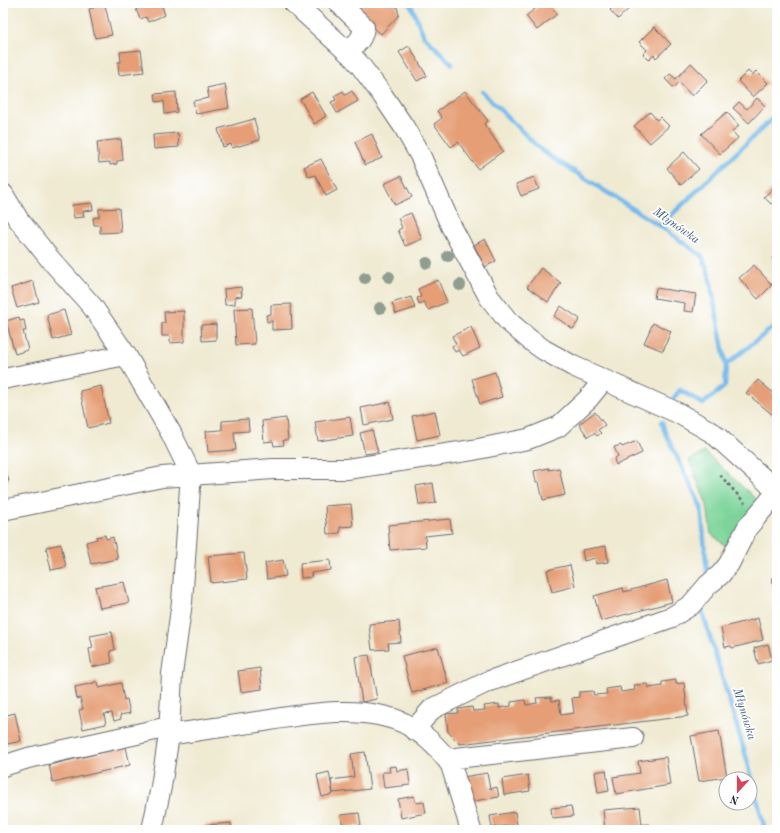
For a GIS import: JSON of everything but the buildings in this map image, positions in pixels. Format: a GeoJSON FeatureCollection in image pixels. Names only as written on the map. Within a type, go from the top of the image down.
{"type":"FeatureCollection","features":[{"type":"Feature","properties":{"kind":"street"},"geometry":{"type":"LineString","coordinates":[[294,3],[347,51],[373,81],[404,127],[420,157],[451,226],[470,263],[489,297],[508,321],[530,340],[573,366],[678,413],[713,434],[777,491],[748,528],[729,564],[691,605],[672,617],[487,682],[432,709],[414,730]]}},
{"type":"Feature","properties":{"kind":"street"},"geometry":{"type":"LineString","coordinates":[[339,3],[364,27],[364,34],[360,41],[347,51]]}},
{"type":"Feature","properties":{"kind":"street"},"geometry":{"type":"LineString","coordinates":[[3,194],[18,219],[50,259],[92,306],[126,354],[171,433],[191,474],[182,602],[172,674],[169,731],[161,787],[152,830]]}},
{"type":"Feature","properties":{"kind":"street"},"geometry":{"type":"LineString","coordinates":[[3,379],[126,354]]}},
{"type":"Feature","properties":{"kind":"street"},"geometry":{"type":"LineString","coordinates":[[3,510],[162,477],[273,469],[347,469],[473,450],[528,439],[558,427],[588,399],[602,379]]}},
{"type":"Feature","properties":{"kind":"street"},"geometry":{"type":"LineString","coordinates":[[3,766],[28,758],[169,731],[307,714],[365,713],[404,723],[439,750],[451,765],[470,830]]}},
{"type":"Feature","properties":{"kind":"street"},"geometry":{"type":"LineString","coordinates":[[447,759],[633,738]]}},
{"type":"Feature","properties":{"kind":"path"},"geometry":{"type":"LineString","coordinates":[[773,257],[777,280]]}},
{"type":"Feature","properties":{"kind":"path"},"geometry":{"type":"LineString","coordinates":[[720,475],[737,493],[747,507]]}},
{"type":"Feature","properties":{"kind":"green space"},"geometry":{"type":"Polygon","coordinates":[[[705,452],[758,501],[727,547],[711,534],[707,505],[689,460],[705,452]]]}},
{"type":"Feature","properties":{"kind":"waterway","name":"Młynówka"},"geometry":{"type":"LineString","coordinates":[[410,3],[424,36],[452,64]]}},
{"type":"Feature","properties":{"kind":"waterway","name":"Młynówka"},"geometry":{"type":"LineString","coordinates":[[482,92],[542,151],[660,226],[702,256],[709,274],[726,365],[725,386],[703,404],[680,390],[673,399]]}},
{"type":"Feature","properties":{"kind":"waterway"},"geometry":{"type":"LineString","coordinates":[[660,226],[777,114]]}},
{"type":"Feature","properties":{"kind":"waterway"},"geometry":{"type":"LineString","coordinates":[[726,365],[777,324]]}},
{"type":"Feature","properties":{"kind":"waterway","name":"Młynówka"},"geometry":{"type":"LineString","coordinates":[[662,422],[664,430],[701,507],[707,572]]}},
{"type":"Feature","properties":{"kind":"waterway","name":"Młynówka"},"geometry":{"type":"LineString","coordinates":[[700,604],[748,763],[765,830]]}}]}
